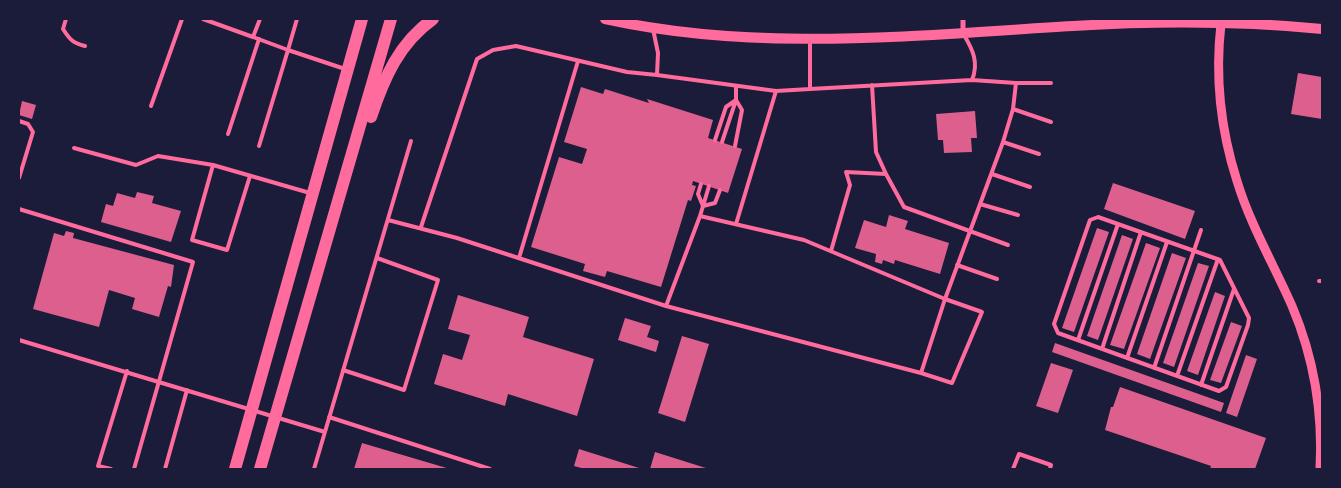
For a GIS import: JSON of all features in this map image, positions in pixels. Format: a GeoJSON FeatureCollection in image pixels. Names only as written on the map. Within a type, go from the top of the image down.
{"type":"FeatureCollection","features":[{"type":"Feature","properties":{"kind":"main road"},"geometry":{"type":"LineString","coordinates":[[235,469],[362,19]]}},
{"type":"Feature","properties":{"kind":"main road"},"geometry":{"type":"LineString","coordinates":[[260,469],[391,19]]}},
{"type":"Feature","properties":{"kind":"main road"},"geometry":{"type":"LineString","coordinates":[[333,220],[356,170],[377,98],[393,62],[412,36],[433,19]]}},
{"type":"Feature","properties":{"kind":"main road"},"geometry":{"type":"LineString","coordinates":[[605,19],[654,23],[719,36],[810,40],[1120,24],[1232,21],[1322,29]]}},
{"type":"Feature","properties":{"kind":"street"},"geometry":{"type":"LineString","coordinates":[[963,19],[963,33]]}},
{"type":"Feature","properties":{"kind":"street"},"geometry":{"type":"LineString","coordinates":[[1215,22],[1219,84],[1231,159],[1237,183],[1293,309],[1308,352],[1321,412],[1322,444],[1320,469]]}},
{"type":"Feature","properties":{"kind":"lane"},"geometry":{"type":"LineString","coordinates":[[66,19],[63,30],[72,42],[85,46]]}},
{"type":"Feature","properties":{"kind":"lane"},"geometry":{"type":"LineString","coordinates":[[151,106],[182,19]]}},
{"type":"Feature","properties":{"kind":"lane"},"geometry":{"type":"LineString","coordinates":[[203,19],[347,70]]}},
{"type":"Feature","properties":{"kind":"lane"},"geometry":{"type":"LineString","coordinates":[[254,37],[260,19]]}},
{"type":"Feature","properties":{"kind":"lane"},"geometry":{"type":"LineString","coordinates":[[260,146],[297,19]]}},
{"type":"Feature","properties":{"kind":"lane"},"geometry":{"type":"LineString","coordinates":[[654,23],[658,53],[657,76]]}},
{"type":"Feature","properties":{"kind":"lane"},"geometry":{"type":"LineString","coordinates":[[963,33],[971,46],[977,68],[972,80]]}},
{"type":"Feature","properties":{"kind":"lane"},"geometry":{"type":"LineString","coordinates":[[228,134],[259,39]]}},
{"type":"Feature","properties":{"kind":"lane"},"geometry":{"type":"LineString","coordinates":[[810,40],[810,89]]}},
{"type":"Feature","properties":{"kind":"lane"},"geometry":{"type":"LineString","coordinates":[[421,227],[476,59],[493,50],[516,46],[627,72],[776,91],[972,80],[1051,84]]}},
{"type":"Feature","properties":{"kind":"lane"},"geometry":{"type":"LineString","coordinates":[[518,258],[578,61]]}},
{"type":"Feature","properties":{"kind":"lane"},"geometry":{"type":"LineString","coordinates":[[921,373],[957,265],[1004,142],[1013,109],[1016,83]]}},
{"type":"Feature","properties":{"kind":"lane"},"geometry":{"type":"LineString","coordinates":[[872,85],[876,152],[904,208],[1008,245]]}},
{"type":"Feature","properties":{"kind":"lane"},"geometry":{"type":"LineString","coordinates":[[722,142],[736,100],[736,86]]}},
{"type":"Feature","properties":{"kind":"lane"},"geometry":{"type":"LineString","coordinates":[[736,224],[776,91]]}},
{"type":"Feature","properties":{"kind":"lane"},"geometry":{"type":"LineString","coordinates":[[715,140],[726,107],[736,100]]}},
{"type":"Feature","properties":{"kind":"lane"},"geometry":{"type":"LineString","coordinates":[[735,146],[742,110],[736,100]]}},
{"type":"Feature","properties":{"kind":"lane"},"geometry":{"type":"LineString","coordinates":[[1013,109],[1051,122]]}},
{"type":"Feature","properties":{"kind":"lane"},"geometry":{"type":"LineString","coordinates":[[19,121],[28,124],[33,132],[19,178]]}},
{"type":"Feature","properties":{"kind":"lane"},"geometry":{"type":"LineString","coordinates":[[314,469],[412,142]]}},
{"type":"Feature","properties":{"kind":"lane"},"geometry":{"type":"LineString","coordinates":[[1004,142],[1039,154]]}},
{"type":"Feature","properties":{"kind":"lane"},"geometry":{"type":"LineString","coordinates":[[74,148],[136,165],[158,156],[213,165],[312,194]]}},
{"type":"Feature","properties":{"kind":"lane"},"geometry":{"type":"LineString","coordinates":[[213,165],[192,240],[227,250],[250,176]]}},
{"type":"Feature","properties":{"kind":"lane"},"geometry":{"type":"LineString","coordinates":[[831,251],[850,185],[846,172],[886,174]]}},
{"type":"Feature","properties":{"kind":"lane"},"geometry":{"type":"LineString","coordinates":[[992,174],[1030,187]]}},
{"type":"Feature","properties":{"kind":"lane"},"geometry":{"type":"LineString","coordinates":[[701,184],[698,194],[702,206]]}},
{"type":"Feature","properties":{"kind":"lane"},"geometry":{"type":"LineString","coordinates":[[666,306],[700,216],[709,186]]}},
{"type":"Feature","properties":{"kind":"lane"},"geometry":{"type":"LineString","coordinates":[[702,206],[714,203],[720,190]]}},
{"type":"Feature","properties":{"kind":"lane"},"geometry":{"type":"LineString","coordinates":[[980,204],[1018,215]]}},
{"type":"Feature","properties":{"kind":"lane"},"geometry":{"type":"LineString","coordinates":[[19,209],[193,262],[134,469]]}},
{"type":"Feature","properties":{"kind":"lane"},"geometry":{"type":"LineString","coordinates":[[388,220],[421,227],[666,306],[921,373],[952,384],[982,312],[789,236],[700,216]]}},
{"type":"Feature","properties":{"kind":"lane"},"geometry":{"type":"LineString","coordinates":[[1098,217],[1141,232],[1218,259],[1249,318],[1226,387],[1219,391],[1058,333],[1054,324],[1090,220],[1098,217]]}},
{"type":"Feature","properties":{"kind":"lane"},"geometry":{"type":"LineString","coordinates":[[1078,340],[1118,224]]}},
{"type":"Feature","properties":{"kind":"lane"},"geometry":{"type":"LineString","coordinates":[[1154,368],[1201,230]]}},
{"type":"Feature","properties":{"kind":"lane"},"geometry":{"type":"LineString","coordinates":[[1102,349],[1141,232]]}},
{"type":"Feature","properties":{"kind":"lane"},"geometry":{"type":"LineString","coordinates":[[1128,358],[1167,242]]}},
{"type":"Feature","properties":{"kind":"lane"},"geometry":{"type":"LineString","coordinates":[[343,370],[404,390],[438,280],[377,258]]}},
{"type":"Feature","properties":{"kind":"lane"},"geometry":{"type":"LineString","coordinates":[[1177,376],[1218,259]]}},
{"type":"Feature","properties":{"kind":"lane"},"geometry":{"type":"LineString","coordinates":[[957,265],[997,279]]}},
{"type":"Feature","properties":{"kind":"lane"},"geometry":{"type":"LineString","coordinates":[[1201,385],[1234,289]]}},
{"type":"Feature","properties":{"kind":"lane"},"geometry":{"type":"LineString","coordinates":[[19,340],[325,432]]}},
{"type":"Feature","properties":{"kind":"lane"},"geometry":{"type":"LineString","coordinates":[[111,469],[98,466],[127,371]]}},
{"type":"Feature","properties":{"kind":"lane"},"geometry":{"type":"LineString","coordinates":[[165,469],[188,390]]}},
{"type":"Feature","properties":{"kind":"lane"},"geometry":{"type":"LineString","coordinates":[[329,417],[490,469]]}},
{"type":"Feature","properties":{"kind":"lane"},"geometry":{"type":"LineString","coordinates":[[1013,469],[1019,454],[1051,465],[1050,469]]}},
{"type":"Feature","properties":{"kind":"building"},"geometry":{"type":"Polygon","coordinates":[[[1298,73],[1322,77],[1322,119],[1291,114],[1298,73]]]}},
{"type":"Feature","properties":{"kind":"building"},"geometry":{"type":"Polygon","coordinates":[[[581,87],[603,94],[605,89],[649,103],[647,99],[713,120],[708,138],[742,149],[728,193],[693,181],[692,185],[696,186],[691,201],[688,200],[661,287],[607,271],[605,277],[583,271],[585,264],[531,247],[559,157],[582,164],[587,149],[564,142],[581,87]]]}},
{"type":"Feature","properties":{"kind":"building"},"geometry":{"type":"Polygon","coordinates":[[[22,101],[36,105],[32,119],[19,115],[22,101]]]}},
{"type":"Feature","properties":{"kind":"building"},"geometry":{"type":"Polygon","coordinates":[[[975,111],[977,138],[971,138],[972,152],[944,153],[943,140],[938,140],[936,114],[975,111]]]}},
{"type":"Feature","properties":{"kind":"building"},"geometry":{"type":"Polygon","coordinates":[[[1113,183],[1195,211],[1185,239],[1104,209],[1113,183]]]}},
{"type":"Feature","properties":{"kind":"building"},"geometry":{"type":"Polygon","coordinates":[[[137,192],[154,196],[152,203],[181,211],[171,242],[101,222],[106,204],[113,206],[117,193],[135,198],[137,192]]]}},
{"type":"Feature","properties":{"kind":"building"},"geometry":{"type":"Polygon","coordinates":[[[889,215],[908,221],[905,229],[949,243],[940,274],[895,260],[894,264],[883,260],[882,264],[875,262],[876,254],[855,248],[864,220],[886,227],[889,215]]]}},
{"type":"Feature","properties":{"kind":"building"},"geometry":{"type":"Polygon","coordinates":[[[1097,228],[1109,232],[1074,332],[1062,328],[1097,228]]]}},
{"type":"Feature","properties":{"kind":"building"},"geometry":{"type":"Polygon","coordinates":[[[66,231],[74,233],[73,238],[174,265],[171,287],[168,286],[159,317],[132,309],[135,298],[109,290],[99,327],[33,309],[54,233],[64,236],[66,231]]]}},
{"type":"Feature","properties":{"kind":"building"},"geometry":{"type":"Polygon","coordinates":[[[1122,235],[1133,239],[1098,340],[1087,336],[1122,235]]]}},
{"type":"Feature","properties":{"kind":"building"},"geometry":{"type":"Polygon","coordinates":[[[1146,243],[1160,248],[1124,349],[1110,345],[1146,243]]]}},
{"type":"Feature","properties":{"kind":"building"},"geometry":{"type":"Polygon","coordinates":[[[1172,253],[1186,258],[1150,359],[1137,354],[1172,253]]]}},
{"type":"Feature","properties":{"kind":"building"},"geometry":{"type":"Polygon","coordinates":[[[1198,263],[1209,266],[1174,367],[1163,363],[1198,263]]]}},
{"type":"Feature","properties":{"kind":"building"},"geometry":{"type":"Polygon","coordinates":[[[1215,292],[1225,296],[1198,375],[1187,371],[1215,292]]]}},
{"type":"Feature","properties":{"kind":"building"},"geometry":{"type":"Polygon","coordinates":[[[458,295],[529,317],[523,337],[594,359],[577,416],[508,394],[505,406],[434,384],[443,354],[462,360],[470,335],[448,329],[458,295]]]}},
{"type":"Feature","properties":{"kind":"building"},"geometry":{"type":"Polygon","coordinates":[[[625,318],[651,326],[647,337],[659,341],[656,352],[618,340],[625,318]]]}},
{"type":"Feature","properties":{"kind":"building"},"geometry":{"type":"Polygon","coordinates":[[[1231,322],[1242,326],[1221,383],[1210,380],[1231,322]]]}},
{"type":"Feature","properties":{"kind":"building"},"geometry":{"type":"Polygon","coordinates":[[[682,336],[709,344],[685,422],[658,413],[682,336]]]}},
{"type":"Feature","properties":{"kind":"building"},"geometry":{"type":"Polygon","coordinates":[[[1055,343],[1224,403],[1221,412],[1052,352],[1055,343]]]}},
{"type":"Feature","properties":{"kind":"building"},"geometry":{"type":"Polygon","coordinates":[[[1246,355],[1257,359],[1237,417],[1226,413],[1246,355]]]}},
{"type":"Feature","properties":{"kind":"building"},"geometry":{"type":"Polygon","coordinates":[[[1051,363],[1073,370],[1058,413],[1036,406],[1051,363]]]}},
{"type":"Feature","properties":{"kind":"building"},"geometry":{"type":"Polygon","coordinates":[[[1120,387],[1266,438],[1255,469],[1210,469],[1211,466],[1105,430],[1111,407],[1113,407],[1120,387]]]}},
{"type":"Feature","properties":{"kind":"building"},"geometry":{"type":"Polygon","coordinates":[[[362,443],[450,469],[354,469],[362,443]]]}},
{"type":"Feature","properties":{"kind":"building"},"geometry":{"type":"Polygon","coordinates":[[[579,449],[639,468],[585,469],[574,466],[579,449]]]}},
{"type":"Feature","properties":{"kind":"building"},"geometry":{"type":"Polygon","coordinates":[[[655,452],[709,469],[650,469],[655,452]]]}}]}
